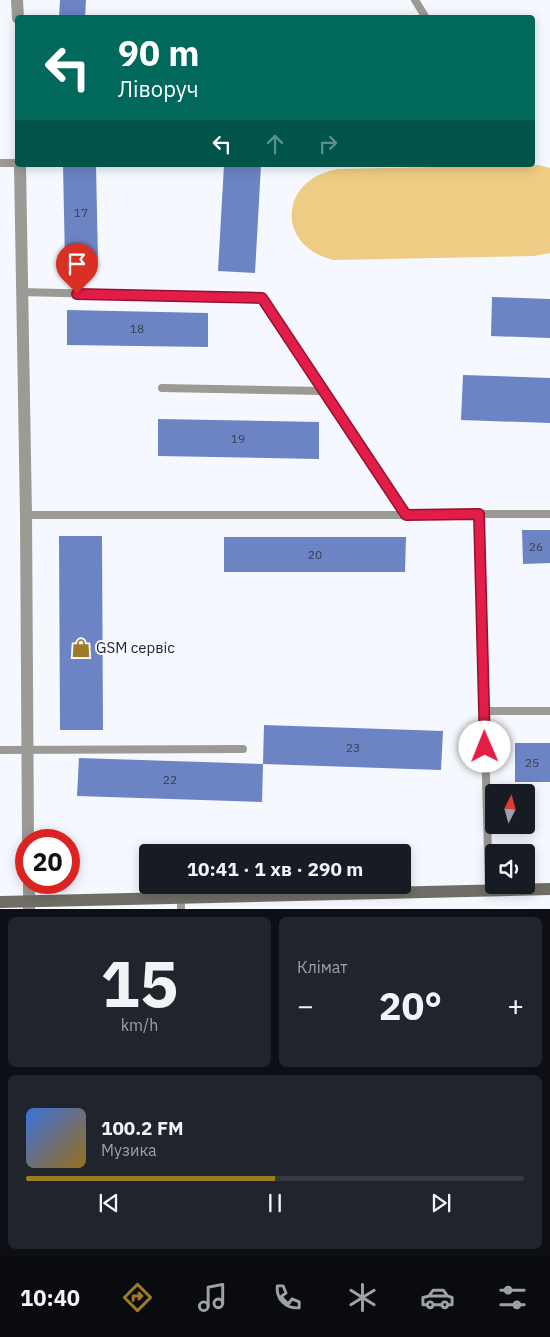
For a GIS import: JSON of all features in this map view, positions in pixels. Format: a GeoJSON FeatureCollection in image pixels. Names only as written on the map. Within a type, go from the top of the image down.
{"type":"FeatureCollection","features":[{"type":"Feature","properties":{"kind":"street"},"geometry":{"type":"LineString","coordinates":[[17,0],[18,15]]}},
{"type":"Feature","properties":{"kind":"street"},"geometry":{"type":"LineString","coordinates":[[18,167],[26,515],[28,829]]}},
{"type":"Feature","properties":{"kind":"street"},"geometry":{"type":"LineString","coordinates":[[535,889],[550,889]]}},
{"type":"Feature","properties":{"kind":"street"},"geometry":{"type":"LineString","coordinates":[[0,902],[29,906],[181,904],[485,891]]}},
{"type":"Feature","properties":{"kind":"lane"},"geometry":{"type":"LineString","coordinates":[[415,0],[424,15]]}},
{"type":"Feature","properties":{"kind":"lane"},"geometry":{"type":"LineString","coordinates":[[0,163],[15,164]]}},
{"type":"Feature","properties":{"kind":"lane"},"geometry":{"type":"LineString","coordinates":[[21,292],[262,298],[406,515]]}},
{"type":"Feature","properties":{"kind":"lane"},"geometry":{"type":"LineString","coordinates":[[162,388],[323,391]]}},
{"type":"Feature","properties":{"kind":"lane"},"geometry":{"type":"LineString","coordinates":[[479,514],[488,844]]}},
{"type":"Feature","properties":{"kind":"lane"},"geometry":{"type":"LineString","coordinates":[[26,515],[550,514]]}},
{"type":"Feature","properties":{"kind":"lane"},"geometry":{"type":"LineString","coordinates":[[484,711],[550,711]]}},
{"type":"Feature","properties":{"kind":"lane"},"geometry":{"type":"LineString","coordinates":[[0,750],[243,749]]}},
{"type":"Feature","properties":{"kind":"shaded area"},"geometry":{"type":"Polygon","coordinates":[[[535,165],[550,168],[550,253],[534,256],[333,260],[314,252],[301,241],[294,227],[292,213],[295,198],[304,185],[318,175],[338,169],[535,167],[535,165]]]}},
{"type":"Feature","properties":{"kind":"building"},"geometry":{"type":"Polygon","coordinates":[[[60,0],[86,0],[85,15],[59,15],[60,0]]]}},
{"type":"Feature","properties":{"kind":"building"},"geometry":{"type":"Polygon","coordinates":[[[63,167],[96,167],[98,261],[65,262],[63,167]]]}},
{"type":"Feature","properties":{"kind":"building"},"geometry":{"type":"Polygon","coordinates":[[[224,167],[261,167],[255,273],[218,271],[224,167]]]}},
{"type":"Feature","properties":{"kind":"building"},"geometry":{"type":"Polygon","coordinates":[[[492,297],[550,299],[550,338],[491,336],[492,297]]]}},
{"type":"Feature","properties":{"kind":"building"},"geometry":{"type":"Polygon","coordinates":[[[67,310],[208,313],[208,347],[67,345],[67,310]]]}},
{"type":"Feature","properties":{"kind":"building"},"geometry":{"type":"Polygon","coordinates":[[[463,375],[550,378],[550,423],[461,420],[463,375]]]}},
{"type":"Feature","properties":{"kind":"building"},"geometry":{"type":"Polygon","coordinates":[[[158,419],[319,422],[319,459],[158,456],[158,419]]]}},
{"type":"Feature","properties":{"kind":"building"},"geometry":{"type":"Polygon","coordinates":[[[522,530],[550,530],[550,563],[523,564],[522,530]]]}},
{"type":"Feature","properties":{"kind":"building"},"geometry":{"type":"Polygon","coordinates":[[[59,536],[102,536],[103,730],[60,730],[59,536]]]}},
{"type":"Feature","properties":{"kind":"building"},"geometry":{"type":"Polygon","coordinates":[[[224,537],[406,537],[405,572],[224,572],[224,537]]]}},
{"type":"Feature","properties":{"kind":"building"},"geometry":{"type":"Polygon","coordinates":[[[264,725],[443,731],[441,770],[263,764],[264,725]]]}},
{"type":"Feature","properties":{"kind":"building"},"geometry":{"type":"Polygon","coordinates":[[[515,743],[550,743],[550,782],[515,782],[515,743]]]}},
{"type":"Feature","properties":{"kind":"building"},"geometry":{"type":"Polygon","coordinates":[[[79,758],[263,764],[262,802],[77,796],[79,758]]]}},
{"type":"Feature","properties":{"kind":"place","name":"GSM сервіс"},"geometry":{"type":"Point","coordinates":[81,648]}},
{"type":"Feature","properties":{"kind":"route"},"geometry":{"type":"LineString","coordinates":[[77,294],[262,298],[406,515],[479,514],[485,747]]}}]}
